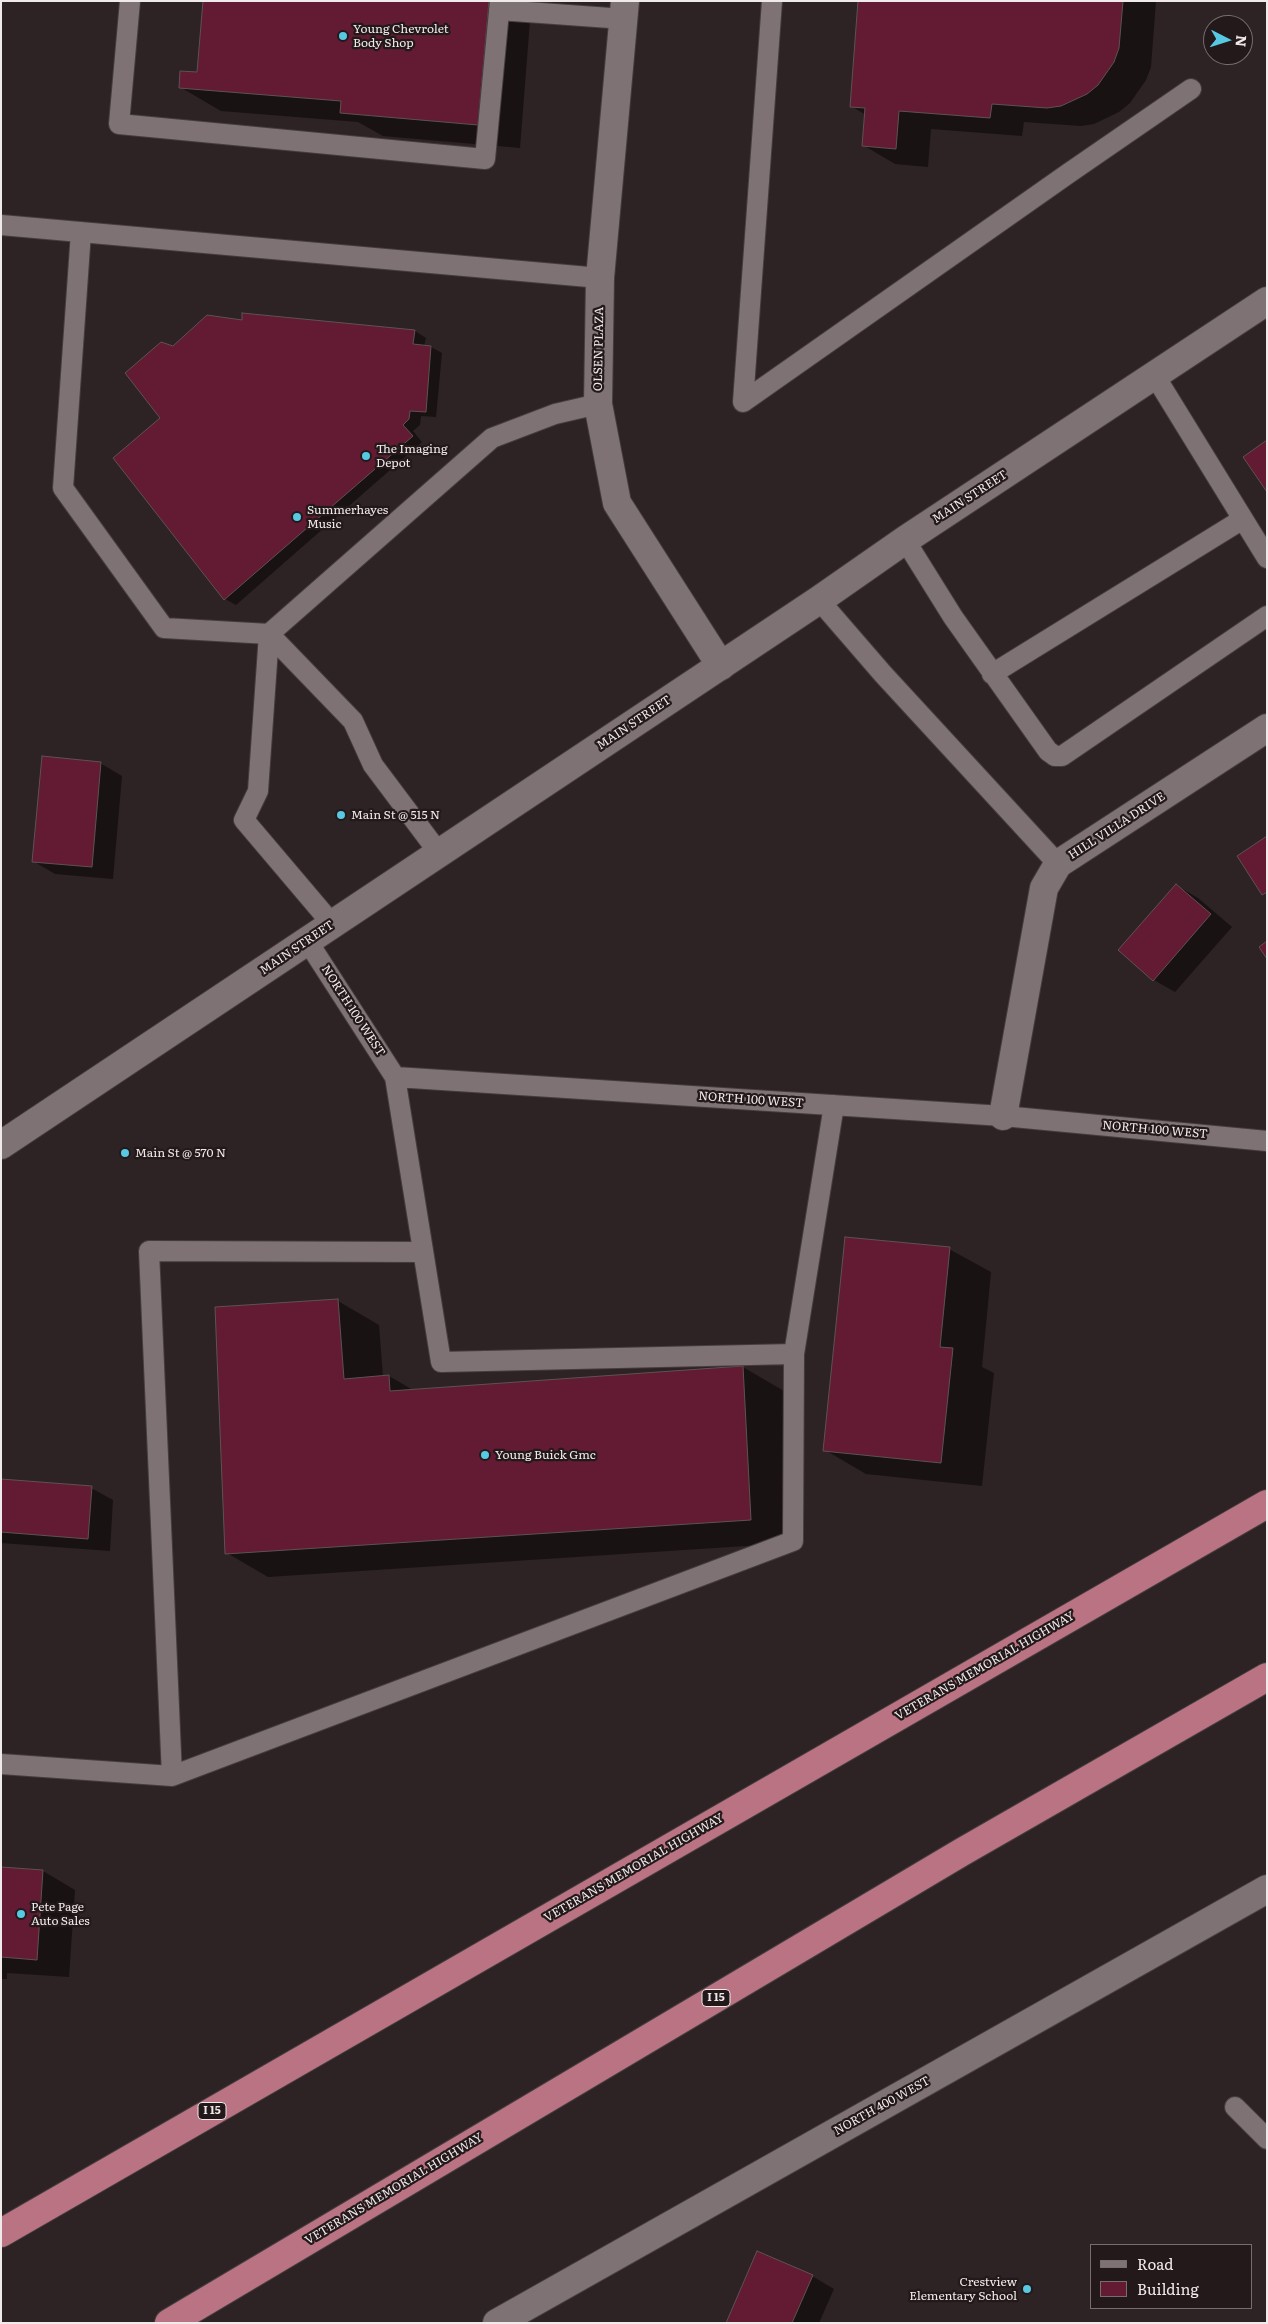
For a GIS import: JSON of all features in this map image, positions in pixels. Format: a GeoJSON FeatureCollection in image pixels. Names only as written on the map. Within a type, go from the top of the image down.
{"type":"FeatureCollection","features":[{"type":"Feature","properties":{"kind":"highway","name":"VETERANS MEMORIAL HIGHWAY"},"geometry":{"type":"LineString","coordinates":[[1,2233],[1267,1504]]}},
{"type":"Feature","properties":{"kind":"highway","name":"VETERANS MEMORIAL HIGHWAY"},"geometry":{"type":"LineString","coordinates":[[169,2323],[962,1852],[1267,1678]]}},
{"type":"Feature","properties":{"kind":"street","name":"OLSEN PLAZA"},"geometry":{"type":"LineString","coordinates":[[624,10],[600,278],[598,404],[617,503],[721,666]]}},
{"type":"Feature","properties":{"kind":"street","name":"MAIN STREET"},"geometry":{"type":"LineString","coordinates":[[1,1145],[721,666],[905,540],[1267,301]]}},
{"type":"Feature","properties":{"kind":"street","name":"HILL VILLA DRIVE"},"geometry":{"type":"LineString","coordinates":[[1003,1116],[1044,888],[1058,864],[1267,728]]}},
{"type":"Feature","properties":{"kind":"street","name":"NORTH 400 WEST"},"geometry":{"type":"LineString","coordinates":[[497,2323],[1267,1889]]}},
{"type":"Feature","properties":{"kind":"lane"},"geometry":{"type":"LineString","coordinates":[[130,1],[119,124],[485,159],[499,6],[624,10]]}},
{"type":"Feature","properties":{"kind":"lane"},"geometry":{"type":"LineString","coordinates":[[772,1],[743,402],[1069,173],[1191,90]]}},
{"type":"Feature","properties":{"kind":"lane"},"geometry":{"type":"LineString","coordinates":[[1,225],[600,278]]}},
{"type":"Feature","properties":{"kind":"lane"},"geometry":{"type":"LineString","coordinates":[[81,232],[63,488],[164,628],[269,634],[353,721],[373,765],[439,853]]}},
{"type":"Feature","properties":{"kind":"lane"},"geometry":{"type":"LineString","coordinates":[[1155,376],[1267,558]]}},
{"type":"Feature","properties":{"kind":"lane"},"geometry":{"type":"LineString","coordinates":[[333,925],[244,820],[258,791],[269,634],[492,438],[555,414],[598,404]]}},
{"type":"Feature","properties":{"kind":"lane"},"geometry":{"type":"LineString","coordinates":[[992,674],[1243,519]]}},
{"type":"Feature","properties":{"kind":"lane"},"geometry":{"type":"LineString","coordinates":[[905,540],[952,617],[1048,751],[1055,756],[1062,756],[1267,616]]}},
{"type":"Feature","properties":{"kind":"lane"},"geometry":{"type":"LineString","coordinates":[[819,600],[883,674],[1058,864]]}},
{"type":"Feature","properties":{"kind":"lane","name":"NORTH 100 WEST"},"geometry":{"type":"LineString","coordinates":[[308,942],[395,1076],[1003,1116],[1267,1141]]}},
{"type":"Feature","properties":{"kind":"lane"},"geometry":{"type":"LineString","coordinates":[[395,1076],[441,1362],[794,1354]]}},
{"type":"Feature","properties":{"kind":"lane"},"geometry":{"type":"LineString","coordinates":[[1,1764],[172,1776],[793,1541],[794,1354],[834,1105]]}},
{"type":"Feature","properties":{"kind":"lane"},"geometry":{"type":"LineString","coordinates":[[172,1776],[148,1251],[423,1252]]}},
{"type":"Feature","properties":{"kind":"lane"},"geometry":{"type":"LineString","coordinates":[[1235,2107],[1267,2138]]}},
{"type":"Feature","properties":{"kind":"building","name":"Young Chevrolet Body Shop"},"geometry":{"type":"Polygon","coordinates":[[[203,1],[489,1],[478,125],[340,113],[341,101],[179,88],[180,71],[197,72],[203,1]]]}},
{"type":"Feature","properties":{"kind":"building"},"geometry":{"type":"Polygon","coordinates":[[[858,1],[1123,1],[1119,48],[1114,62],[1098,85],[1087,94],[1061,106],[1047,108],[992,104],[990,118],[899,111],[896,149],[862,146],[865,108],[850,107],[858,1]]]}},
{"type":"Feature","properties":{"kind":"building"},"geometry":{"type":"Polygon","coordinates":[[[242,313],[415,330],[413,344],[431,346],[426,412],[410,411],[409,419],[403,425],[413,436],[224,600],[113,458],[160,418],[125,373],[161,342],[173,346],[207,315],[242,320],[242,313]]]}},
{"type":"Feature","properties":{"kind":"building"},"geometry":{"type":"Polygon","coordinates":[[[1267,440],[1267,492],[1243,457],[1267,440]]]}},
{"type":"Feature","properties":{"kind":"building"},"geometry":{"type":"Polygon","coordinates":[[[42,756],[101,762],[92,867],[32,862],[42,756]]]}},
{"type":"Feature","properties":{"kind":"building"},"geometry":{"type":"Polygon","coordinates":[[[1267,836],[1267,892],[1262,895],[1237,856],[1267,836]]]}},
{"type":"Feature","properties":{"kind":"building"},"geometry":{"type":"Polygon","coordinates":[[[1176,884],[1211,914],[1153,981],[1118,950],[1176,884]]]}},
{"type":"Feature","properties":{"kind":"building"},"geometry":{"type":"Polygon","coordinates":[[[1267,941],[1267,959],[1259,947],[1267,941]]]}},
{"type":"Feature","properties":{"kind":"building"},"geometry":{"type":"Polygon","coordinates":[[[845,1237],[950,1247],[940,1347],[953,1348],[941,1463],[823,1451],[845,1237]]]}},
{"type":"Feature","properties":{"kind":"building","name":"Young Buick Gmc"},"geometry":{"type":"Polygon","coordinates":[[[338,1299],[344,1379],[389,1375],[390,1391],[743,1366],[751,1520],[225,1554],[215,1307],[338,1299]]]}},
{"type":"Feature","properties":{"kind":"building"},"geometry":{"type":"Polygon","coordinates":[[[1,1479],[92,1486],[88,1539],[1,1532],[1,1479]]]}},
{"type":"Feature","properties":{"kind":"building","name":"Pete Page Auto Sales"},"geometry":{"type":"Polygon","coordinates":[[[1,1867],[43,1870],[37,1960],[1,1957],[1,1867]]]}},
{"type":"Feature","properties":{"kind":"building"},"geometry":{"type":"Polygon","coordinates":[[[757,2251],[813,2275],[792,2323],[726,2323],[757,2251]]]}},
{"type":"Feature","properties":{"kind":"place","name":"Young Chevrolet Body Shop"},"geometry":{"type":"Point","coordinates":[343,36]}},
{"type":"Feature","properties":{"kind":"place","name":"The Imaging Depot"},"geometry":{"type":"Point","coordinates":[366,456]}},
{"type":"Feature","properties":{"kind":"place","name":"Summerhayes Music"},"geometry":{"type":"Point","coordinates":[297,517]}},
{"type":"Feature","properties":{"kind":"place","name":"Main St @ 515 N"},"geometry":{"type":"Point","coordinates":[341,815]}},
{"type":"Feature","properties":{"kind":"place","name":"Main St @ 570 N"},"geometry":{"type":"Point","coordinates":[125,1153]}},
{"type":"Feature","properties":{"kind":"place","name":"Young Buick Gmc"},"geometry":{"type":"Point","coordinates":[485,1455]}},
{"type":"Feature","properties":{"kind":"place","name":"Pete Page Auto Sales"},"geometry":{"type":"Point","coordinates":[21,1914]}},
{"type":"Feature","properties":{"kind":"place","name":"Crestview Elementary School"},"geometry":{"type":"Point","coordinates":[1027,2289]}}]}
